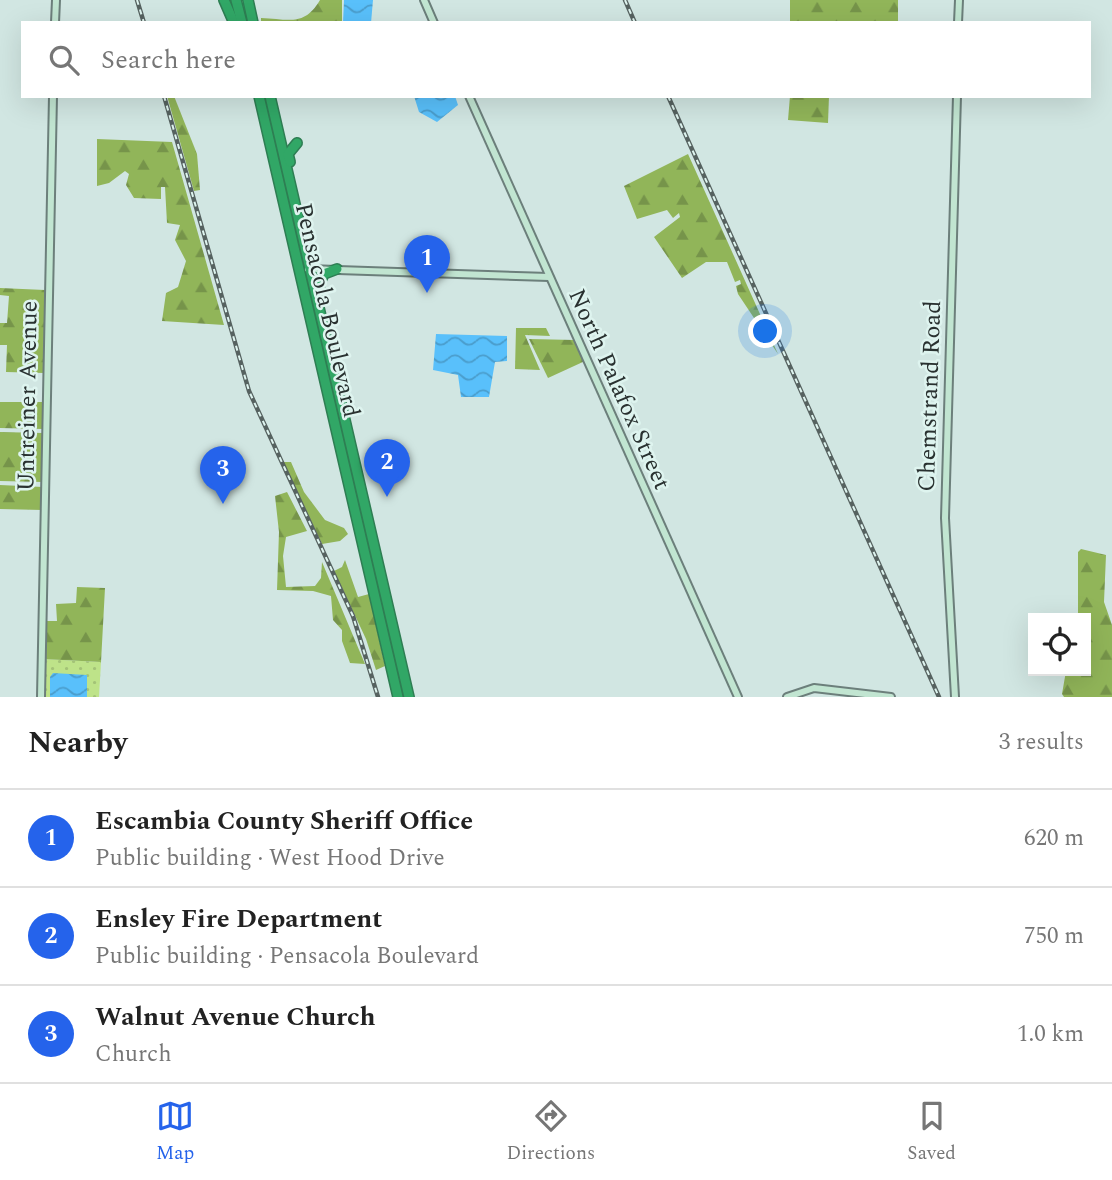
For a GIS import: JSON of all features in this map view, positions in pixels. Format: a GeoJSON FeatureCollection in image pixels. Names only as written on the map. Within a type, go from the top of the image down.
{"type":"FeatureCollection","features":[{"type":"Feature","properties":{"kind":"highway"},"geometry":{"type":"LineString","coordinates":[[224,0],[233,21]]}},
{"type":"Feature","properties":{"kind":"highway"},"geometry":{"type":"LineString","coordinates":[[236,0],[241,21]]}},
{"type":"Feature","properties":{"kind":"highway"},"geometry":{"type":"LineString","coordinates":[[248,0],[254,21]]}},
{"type":"Feature","properties":{"kind":"highway"},"geometry":{"type":"LineString","coordinates":[[253,0],[255,21]]}},
{"type":"Feature","properties":{"kind":"highway","name":"Pensacola Boulevard"},"geometry":{"type":"LineString","coordinates":[[259,98],[398,697]]}},
{"type":"Feature","properties":{"kind":"highway"},"geometry":{"type":"LineString","coordinates":[[260,98],[272,137],[282,146]]}},
{"type":"Feature","properties":{"kind":"highway","name":"Pensacola Boulevard"},"geometry":{"type":"LineString","coordinates":[[270,98],[410,697]]}},
{"type":"Feature","properties":{"kind":"highway"},"geometry":{"type":"LineString","coordinates":[[292,191],[295,181],[288,154],[297,143]]}},
{"type":"Feature","properties":{"kind":"highway"},"geometry":{"type":"LineString","coordinates":[[277,180],[285,194],[302,264],[310,268]]}},
{"type":"Feature","properties":{"kind":"highway"},"geometry":{"type":"LineString","coordinates":[[326,334],[319,284],[324,274],[337,269]]}},
{"type":"Feature","properties":{"kind":"highway"},"geometry":{"type":"LineString","coordinates":[[299,271],[309,281],[319,325],[326,334]]}},
{"type":"Feature","properties":{"kind":"highway"},"geometry":{"type":"LineString","coordinates":[[328,393],[346,455],[355,463]]}},
{"type":"Feature","properties":{"kind":"highway"},"geometry":{"type":"LineString","coordinates":[[344,462],[353,471],[363,513],[370,529]]}},
{"type":"Feature","properties":{"kind":"highway"},"geometry":{"type":"LineString","coordinates":[[364,549],[371,562],[377,590],[386,597]]}},
{"type":"Feature","properties":{"kind":"highway"},"geometry":{"type":"LineString","coordinates":[[388,655],[385,662],[398,697]]}},
{"type":"Feature","properties":{"kind":"street"},"geometry":{"type":"LineString","coordinates":[[55,21],[56,0]]}},
{"type":"Feature","properties":{"kind":"street"},"geometry":{"type":"LineString","coordinates":[[425,0],[434,21]]}},
{"type":"Feature","properties":{"kind":"street"},"geometry":{"type":"LineString","coordinates":[[958,21],[959,0]]}},
{"type":"Feature","properties":{"kind":"street","name":"Untreiner Avenue"},"geometry":{"type":"LineString","coordinates":[[41,697],[53,98]]}},
{"type":"Feature","properties":{"kind":"street","name":"North Palafox Street"},"geometry":{"type":"LineString","coordinates":[[470,98],[738,697]]}},
{"type":"Feature","properties":{"kind":"street","name":"Chemstrand Road"},"geometry":{"type":"LineString","coordinates":[[955,697],[945,518],[957,98]]}},
{"type":"Feature","properties":{"kind":"street"},"geometry":{"type":"LineString","coordinates":[[299,271],[310,268],[549,278]]}},
{"type":"Feature","properties":{"kind":"street"},"geometry":{"type":"LineString","coordinates":[[787,697],[814,688],[891,697]]}},
{"type":"Feature","properties":{"kind":"green space"},"geometry":{"type":"Polygon","coordinates":[[[320,0],[342,0],[342,21],[261,21],[261,18],[295,20],[314,9],[320,0]]]}},
{"type":"Feature","properties":{"kind":"green space"},"geometry":{"type":"Polygon","coordinates":[[[790,0],[898,0],[898,21],[790,21],[790,0]]]}},
{"type":"Feature","properties":{"kind":"green space"},"geometry":{"type":"Polygon","coordinates":[[[168,98],[175,98],[197,154],[200,190],[194,191],[168,98]]]}},
{"type":"Feature","properties":{"kind":"green space"},"geometry":{"type":"Polygon","coordinates":[[[790,98],[829,98],[828,123],[788,120],[790,98]]]}},
{"type":"Feature","properties":{"kind":"green space"},"geometry":{"type":"Polygon","coordinates":[[[97,139],[172,142],[224,325],[162,321],[166,293],[178,287],[186,261],[175,240],[180,225],[167,223],[165,187],[161,187],[161,199],[134,198],[126,185],[129,174],[125,171],[109,183],[97,186],[97,139]]]}},
{"type":"Feature","properties":{"kind":"green space"},"geometry":{"type":"Polygon","coordinates":[[[688,154],[778,354],[738,294],[736,286],[741,284],[740,280],[735,282],[727,262],[706,262],[682,278],[654,237],[680,217],[679,213],[673,218],[667,210],[637,219],[624,186],[688,154]]]}},
{"type":"Feature","properties":{"kind":"green space"},"geometry":{"type":"Polygon","coordinates":[[[0,288],[45,290],[44,373],[6,372],[7,345],[0,345],[0,323],[7,323],[9,296],[0,295],[0,288]]]}},
{"type":"Feature","properties":{"kind":"green space"},"geometry":{"type":"Polygon","coordinates":[[[516,328],[546,328],[550,336],[525,335],[540,370],[515,369],[516,328]]]}},
{"type":"Feature","properties":{"kind":"green space"},"geometry":{"type":"Polygon","coordinates":[[[529,339],[575,340],[585,361],[548,378],[529,339]]]}},
{"type":"Feature","properties":{"kind":"green space"},"geometry":{"type":"Polygon","coordinates":[[[0,402],[44,402],[43,429],[0,428],[0,402]]]}},
{"type":"Feature","properties":{"kind":"green space"},"geometry":{"type":"Polygon","coordinates":[[[0,432],[43,433],[43,482],[0,481],[0,432]]]}},
{"type":"Feature","properties":{"kind":"green space"},"geometry":{"type":"Polygon","coordinates":[[[283,462],[291,462],[304,492],[325,520],[344,528],[348,534],[340,541],[322,544],[283,462]]]}},
{"type":"Feature","properties":{"kind":"green space"},"geometry":{"type":"Polygon","coordinates":[[[0,485],[43,487],[42,510],[0,509],[0,485]]]}},
{"type":"Feature","properties":{"kind":"green space"},"geometry":{"type":"Polygon","coordinates":[[[287,492],[307,531],[286,537],[283,556],[286,587],[315,586],[321,578],[322,562],[365,664],[350,663],[342,641],[342,630],[333,620],[331,596],[313,591],[277,590],[279,532],[275,496],[287,492]]]}},
{"type":"Feature","properties":{"kind":"green space"},"geometry":{"type":"Polygon","coordinates":[[[1081,549],[1106,555],[1104,602],[1112,625],[1112,697],[1064,697],[1062,694],[1065,676],[1091,676],[1091,613],[1078,613],[1078,552],[1081,549]]]}},
{"type":"Feature","properties":{"kind":"green space"},"geometry":{"type":"Polygon","coordinates":[[[345,560],[358,597],[369,594],[385,666],[376,670],[366,639],[334,571],[342,567],[345,560]]]}},
{"type":"Feature","properties":{"kind":"green space"},"geometry":{"type":"Polygon","coordinates":[[[77,587],[105,588],[101,662],[43,659],[44,621],[57,621],[56,604],[76,603],[77,587]]]}},
{"type":"Feature","properties":{"kind":"green space"},"geometry":{"type":"Polygon","coordinates":[[[43,659],[101,662],[99,697],[45,697],[43,659]]]}},
{"type":"Feature","properties":{"kind":"water"},"geometry":{"type":"Polygon","coordinates":[[[344,0],[373,0],[371,21],[343,21],[344,0]]]}},
{"type":"Feature","properties":{"kind":"water"},"geometry":{"type":"Polygon","coordinates":[[[415,98],[456,98],[458,105],[437,122],[419,112],[415,98]]]}},
{"type":"Feature","properties":{"kind":"water"},"geometry":{"type":"Polygon","coordinates":[[[436,334],[507,336],[507,361],[495,362],[489,397],[461,397],[458,375],[433,370],[436,334]]]}},
{"type":"Feature","properties":{"kind":"water"},"geometry":{"type":"Polygon","coordinates":[[[53,673],[87,675],[87,697],[50,697],[50,677],[53,673]]]}},
{"type":"Feature","properties":{"kind":"railway"},"geometry":{"type":"LineString","coordinates":[[137,0],[143,21]]}},
{"type":"Feature","properties":{"kind":"railway"},"geometry":{"type":"LineString","coordinates":[[625,0],[634,21]]}},
{"type":"Feature","properties":{"kind":"railway"},"geometry":{"type":"LineString","coordinates":[[165,98],[249,391],[353,616],[378,697]]}},
{"type":"Feature","properties":{"kind":"railway"},"geometry":{"type":"LineString","coordinates":[[669,98],[939,697]]}},
{"type":"Feature","properties":{"kind":"place","name":"Escambia County Sheriff Office"},"geometry":{"type":"Point","coordinates":[427,293]}},
{"type":"Feature","properties":{"kind":"place","name":"Ensley Fire Department"},"geometry":{"type":"Point","coordinates":[387,497]}},
{"type":"Feature","properties":{"kind":"place","name":"Walnut Avenue Church"},"geometry":{"type":"Point","coordinates":[223,504]}}]}
